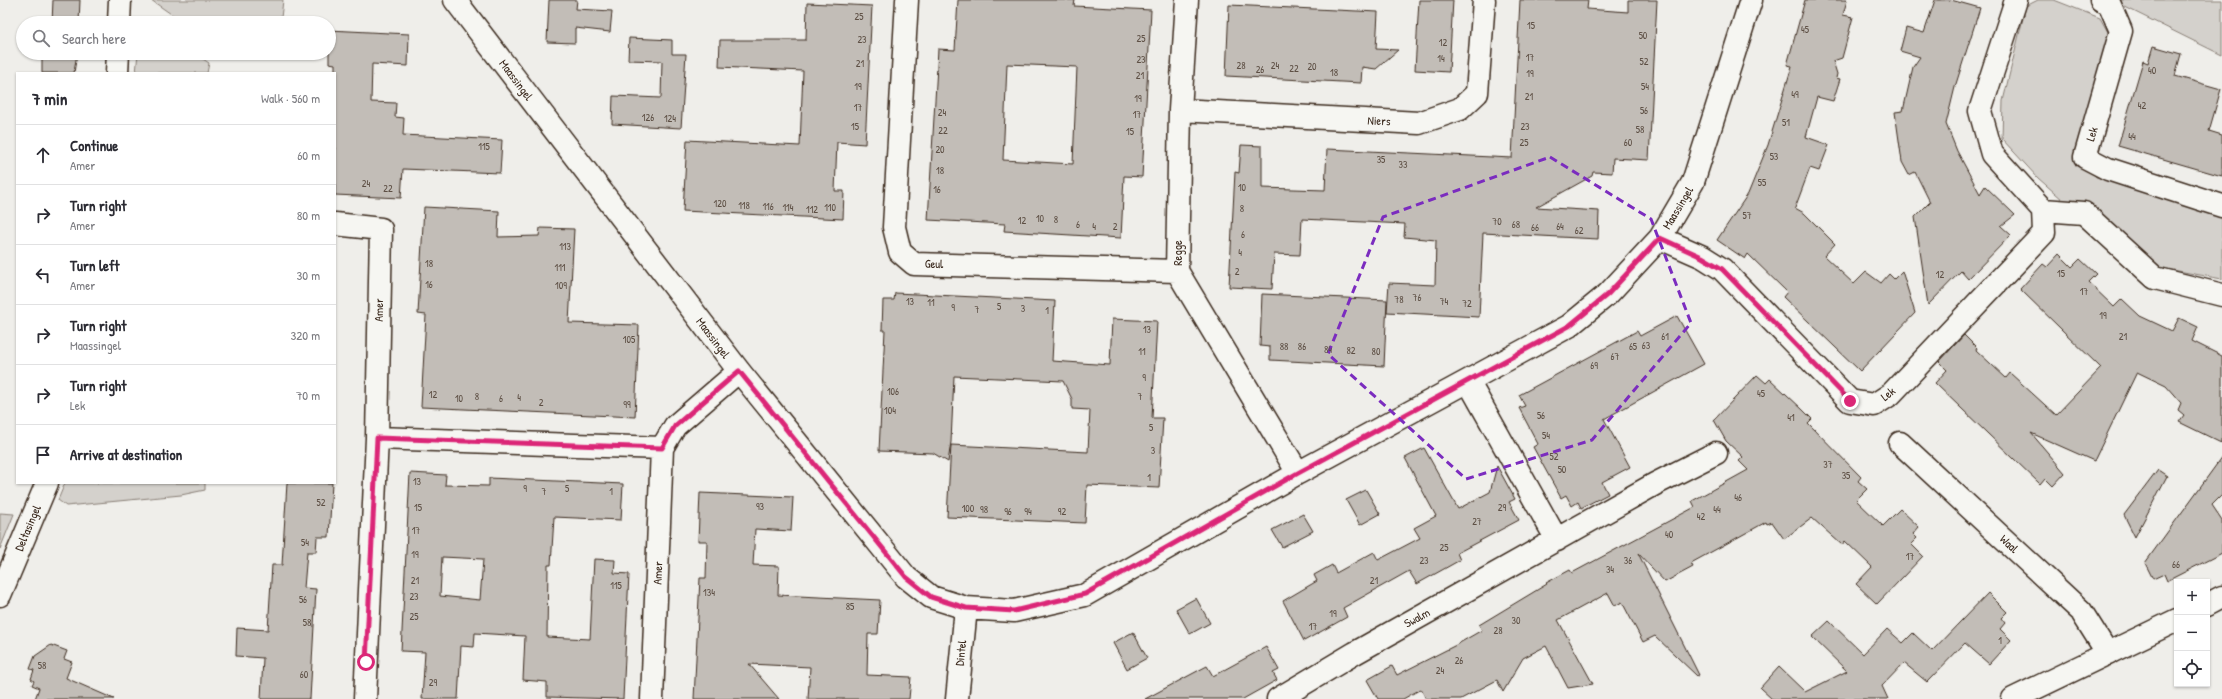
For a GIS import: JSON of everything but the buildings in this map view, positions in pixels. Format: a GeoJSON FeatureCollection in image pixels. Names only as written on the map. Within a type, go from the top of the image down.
{"type":"FeatureCollection","features":[{"type":"Feature","properties":{"kind":"street"},"geometry":{"type":"LineString","coordinates":[[119,16],[120,0]]}},
{"type":"Feature","properties":{"kind":"street","name":"Maassingel"},"geometry":{"type":"LineString","coordinates":[[455,0],[739,371],[906,577],[931,597],[966,608],[1014,611],[1085,594],[1298,473],[1569,326],[1608,294],[1660,238],[1693,182],[1751,0]]}},
{"type":"Feature","properties":{"kind":"street","name":"Geul"},"geometry":{"type":"LineString","coordinates":[[907,0],[894,226],[900,252],[914,264],[1177,271]]}},
{"type":"Feature","properties":{"kind":"street","name":"Regge"},"geometry":{"type":"LineString","coordinates":[[1187,0],[1180,110],[1177,271],[1298,473]]}},
{"type":"Feature","properties":{"kind":"street","name":"Niers"},"geometry":{"type":"LineString","coordinates":[[1180,110],[1419,123],[1460,110],[1477,93],[1484,0]]}},
{"type":"Feature","properties":{"kind":"street"},"geometry":{"type":"LineString","coordinates":[[2016,0],[1980,111],[1992,154],[2043,210],[2084,213],[2155,278],[2222,295]]}},
{"type":"Feature","properties":{"kind":"street","name":"Lek"},"geometry":{"type":"LineString","coordinates":[[2101,0],[2109,2],[2122,31],[2085,157],[2108,169],[2222,206]]}},
{"type":"Feature","properties":{"kind":"street"},"geometry":{"type":"LineString","coordinates":[[117,72],[118,60]]}},
{"type":"Feature","properties":{"kind":"street","name":"Lek"},"geometry":{"type":"LineString","coordinates":[[1660,238],[1702,257],[1722,269],[1850,401],[1874,405],[1891,394],[2044,233],[2043,210]]}},
{"type":"Feature","properties":{"kind":"street","name":"Amer"},"geometry":{"type":"LineString","coordinates":[[336,224],[381,229],[377,438],[365,699]]}},
{"type":"Feature","properties":{"kind":"street","name":"Amer"},"geometry":{"type":"LineString","coordinates":[[652,699],[662,448],[675,426],[739,371]]}},
{"type":"Feature","properties":{"kind":"street"},"geometry":{"type":"LineString","coordinates":[[1468,380],[1557,540]]}},
{"type":"Feature","properties":{"kind":"street"},"geometry":{"type":"LineString","coordinates":[[377,438],[662,448]]}},
{"type":"Feature","properties":{"kind":"street","name":"Waal"},"geometry":{"type":"LineString","coordinates":[[1900,443],[2081,612],[2108,654]]}},
{"type":"Feature","properties":{"kind":"street","name":"Swalm"},"geometry":{"type":"LineString","coordinates":[[1278,699],[1355,653],[1655,484],[1716,453]]}},
{"type":"Feature","properties":{"kind":"street","name":"Deltasingel"},"geometry":{"type":"LineString","coordinates":[[0,595],[47,484]]}},
{"type":"Feature","properties":{"kind":"street","name":"Dintel"},"geometry":{"type":"LineString","coordinates":[[956,699],[966,608]]}},
{"type":"Feature","properties":{"kind":"street"},"geometry":{"type":"LineString","coordinates":[[2013,699],[2174,621]]}},
{"type":"Feature","properties":{"kind":"highlighted area"},"geometry":{"type":"Polygon","coordinates":[[[1550,157],[1651,219],[1691,323],[1592,440],[1466,479],[1328,354],[1383,217],[1550,157]]]}},
{"type":"Feature","properties":{"kind":"shaded area"},"geometry":{"type":"Polygon","coordinates":[[[151,0],[283,0],[281,16],[174,16],[151,0]]]}},
{"type":"Feature","properties":{"kind":"shaded area"},"geometry":{"type":"Polygon","coordinates":[[[2038,0],[2054,0],[2100,18],[2113,41],[2078,158],[2096,177],[2222,214],[2222,279],[2151,266],[2092,211],[2063,200],[2038,178],[2002,139],[2003,101],[2026,6],[2038,0]]]}},
{"type":"Feature","properties":{"kind":"shaded area"},"geometry":{"type":"Polygon","coordinates":[[[2111,0],[2222,0],[2222,55],[2111,0]]]}},
{"type":"Feature","properties":{"kind":"shaded area"},"geometry":{"type":"Polygon","coordinates":[[[137,60],[204,60],[209,63],[207,72],[136,72],[137,60]]]}},
{"type":"Feature","properties":{"kind":"shaded area"},"geometry":{"type":"Polygon","coordinates":[[[65,484],[205,484],[205,490],[181,495],[66,506],[58,500],[65,484]]]}},
{"type":"Feature","properties":{"kind":"shaded area"},"geometry":{"type":"Polygon","coordinates":[[[0,513],[14,514],[0,549],[0,513]]]}},
{"type":"Feature","properties":{"kind":"route"},"geometry":{"type":"LineString","coordinates":[[366,662],[377,438],[662,448],[675,426],[739,371],[906,577],[931,597],[966,608],[1014,611],[1085,594],[1298,473],[1569,326],[1608,294],[1660,238],[1702,257],[1722,269],[1850,401]]}}]}
